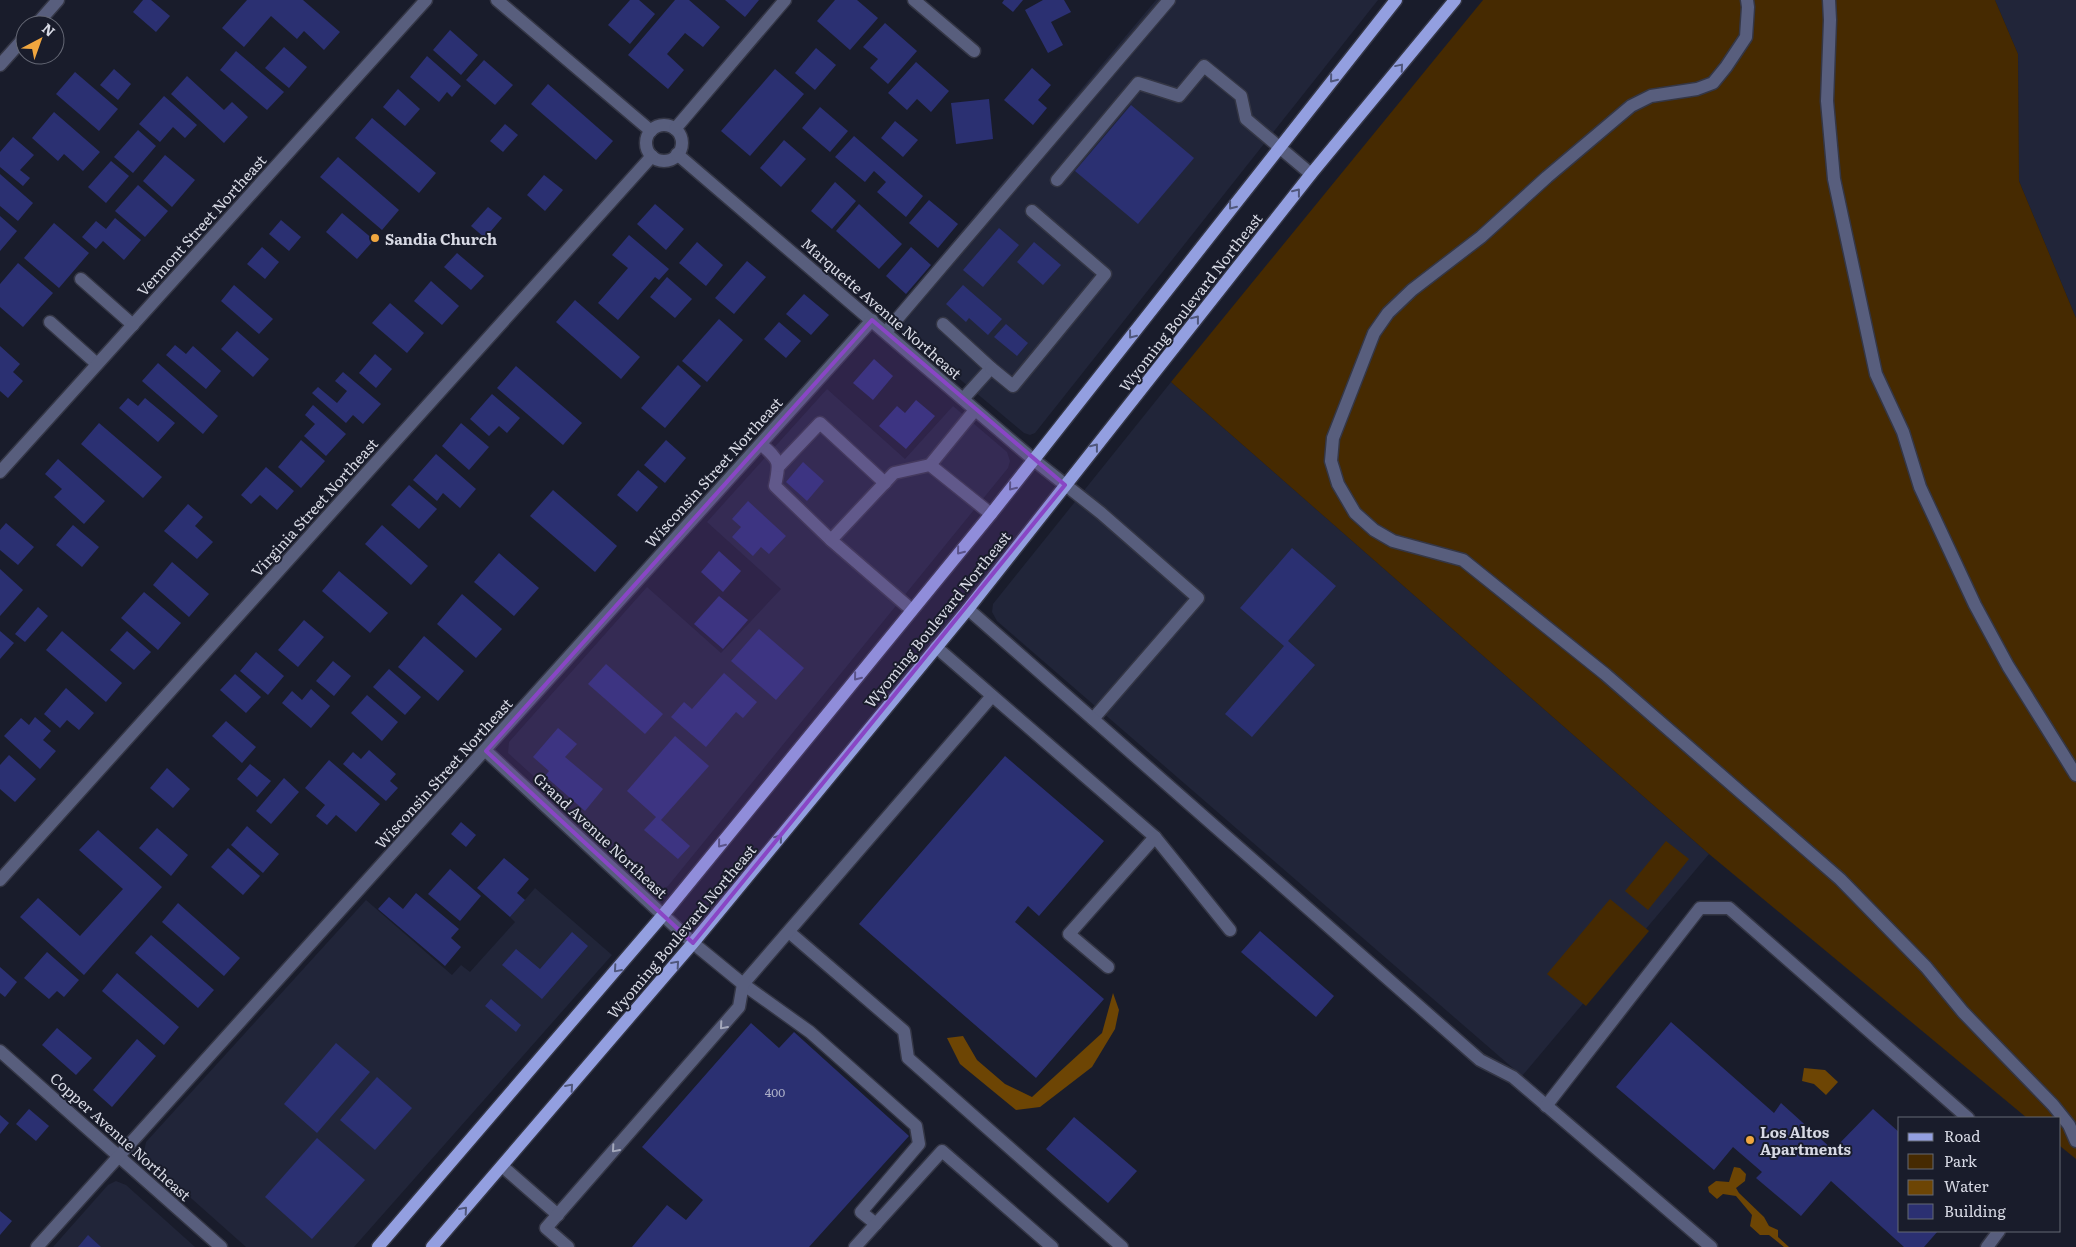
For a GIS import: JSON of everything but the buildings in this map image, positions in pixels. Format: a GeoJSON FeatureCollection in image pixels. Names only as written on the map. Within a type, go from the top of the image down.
{"type":"FeatureCollection","features":[{"type":"Feature","properties":{"kind":"main road","name":"Wyoming Boulevard Northeast"},"geometry":{"type":"LineString","coordinates":[[378,1247],[663,915],[991,514],[1279,146],[1396,0]]}},
{"type":"Feature","properties":{"kind":"main road","name":"Wyoming Boulevard Northeast"},"geometry":{"type":"LineString","coordinates":[[432,1247],[693,943],[968,609],[1311,174],[1455,0]]}},
{"type":"Feature","properties":{"kind":"street"},"geometry":{"type":"LineString","coordinates":[[45,15],[58,0]]}},
{"type":"Feature","properties":{"kind":"street","name":"Vermont Street Northeast"},"geometry":{"type":"LineString","coordinates":[[0,472],[426,0]]}},
{"type":"Feature","properties":{"kind":"street"},"geometry":{"type":"LineString","coordinates":[[497,0],[650,131]]}},
{"type":"Feature","properties":{"kind":"street"},"geometry":{"type":"LineString","coordinates":[[675,129],[786,0]]}},
{"type":"Feature","properties":{"kind":"street"},"geometry":{"type":"LineString","coordinates":[[914,0],[974,51]]}},
{"type":"Feature","properties":{"kind":"street"},"geometry":{"type":"LineString","coordinates":[[886,332],[1169,0]]}},
{"type":"Feature","properties":{"kind":"street"},"geometry":{"type":"LineString","coordinates":[[1747,0],[1746,37],[1713,83],[1697,89],[1651,96],[1631,106],[1481,236],[1412,290],[1388,313],[1374,333],[1333,438],[1331,461],[1338,484],[1355,513],[1374,530],[1393,541],[1462,560],[1605,674],[1840,879],[1926,967],[1963,1012],[2053,1105],[2069,1125],[2076,1142]]}},
{"type":"Feature","properties":{"kind":"street"},"geometry":{"type":"LineString","coordinates":[[1829,0],[1827,101],[1834,179],[1876,374],[1903,432],[1920,487],[1975,605],[2008,666],[2076,775]]}},
{"type":"Feature","properties":{"kind":"street"},"geometry":{"type":"LineString","coordinates":[[0,65],[15,48]]}},
{"type":"Feature","properties":{"kind":"street"},"geometry":{"type":"LineString","coordinates":[[1057,180],[1138,83],[1178,96],[1204,66],[1241,96],[1246,119],[1311,174]]}},
{"type":"Feature","properties":{"kind":"street"},"geometry":{"type":"LineString","coordinates":[[660,125],[670,126],[675,129],[679,133],[682,144],[677,154],[668,160],[657,159],[652,156],[646,147],[647,135],[650,131],[660,125]]}},
{"type":"Feature","properties":{"kind":"street","name":"Marquette Avenue Northeast"},"geometry":{"type":"LineString","coordinates":[[677,154],[1034,460],[1101,513],[1198,598],[1093,719]]}},
{"type":"Feature","properties":{"kind":"street","name":"Virginia Street Northeast"},"geometry":{"type":"LineString","coordinates":[[0,880],[652,156]]}},
{"type":"Feature","properties":{"kind":"street"},"geometry":{"type":"LineString","coordinates":[[943,324],[1013,386],[1104,274],[1032,212]]}},
{"type":"Feature","properties":{"kind":"street"},"geometry":{"type":"LineString","coordinates":[[81,279],[133,325]]}},
{"type":"Feature","properties":{"kind":"street","name":"Wisconsin Street Northeast"},"geometry":{"type":"LineString","coordinates":[[37,1247],[486,751],[872,320]]}},
{"type":"Feature","properties":{"kind":"street"},"geometry":{"type":"LineString","coordinates":[[50,322],[97,364]]}},
{"type":"Feature","properties":{"kind":"street"},"geometry":{"type":"LineString","coordinates":[[963,399],[991,368]]}},
{"type":"Feature","properties":{"kind":"street"},"geometry":{"type":"LineString","coordinates":[[831,540],[894,474],[930,464],[975,410]]}},
{"type":"Feature","properties":{"kind":"street"},"geometry":{"type":"LineString","coordinates":[[885,483],[820,423],[779,466],[776,486],[831,540],[912,610]]}},
{"type":"Feature","properties":{"kind":"street"},"geometry":{"type":"LineString","coordinates":[[761,444],[772,454],[779,466]]}},
{"type":"Feature","properties":{"kind":"street"},"geometry":{"type":"LineString","coordinates":[[930,464],[991,514]]}},
{"type":"Feature","properties":{"kind":"street"},"geometry":{"type":"LineString","coordinates":[[968,609],[1478,1058],[1513,1077],[1711,1247]]}},
{"type":"Feature","properties":{"kind":"street"},"geometry":{"type":"LineString","coordinates":[[936,647],[1155,837],[1230,930]]}},
{"type":"Feature","properties":{"kind":"street"},"geometry":{"type":"LineString","coordinates":[[568,1247],[546,1228],[739,1008],[743,984],[992,696]]}},
{"type":"Feature","properties":{"kind":"street","name":"Grand Avenue Northeast"},"geometry":{"type":"LineString","coordinates":[[486,751],[693,943],[743,984],[810,1032],[916,1126],[919,1144],[861,1212],[876,1224]]}},
{"type":"Feature","properties":{"kind":"street"},"geometry":{"type":"LineString","coordinates":[[1108,968],[1069,934],[1155,837]]}},
{"type":"Feature","properties":{"kind":"street"},"geometry":{"type":"LineString","coordinates":[[1546,1106],[1700,908],[1729,908],[1967,1117]]}},
{"type":"Feature","properties":{"kind":"street"},"geometry":{"type":"LineString","coordinates":[[789,932],[904,1031],[908,1058],[1122,1247]]}},
{"type":"Feature","properties":{"kind":"street","name":"Copper Avenue Northeast"},"geometry":{"type":"LineString","coordinates":[[0,1051],[221,1247]]}},
{"type":"Feature","properties":{"kind":"street"},"geometry":{"type":"LineString","coordinates":[[855,1247],[942,1151],[1052,1247]]}},
{"type":"Feature","properties":{"kind":"street"},"geometry":{"type":"LineString","coordinates":[[502,1166],[558,1215]]}},
{"type":"Feature","properties":{"kind":"street"},"geometry":{"type":"LineString","coordinates":[[1987,1247],[1999,1232]]}},
{"type":"Feature","properties":{"kind":"highlighted area"},"geometry":{"type":"Polygon","coordinates":[[[872,320],[1065,485],[693,943],[486,751],[872,320]]]}},
{"type":"Feature","properties":{"kind":"shaded area"},"geometry":{"type":"Polygon","coordinates":[[[1156,0],[1378,0],[1035,433],[1030,435],[1024,433],[888,319],[1156,0]]]}},
{"type":"Feature","properties":{"kind":"shaded area"},"geometry":{"type":"Polygon","coordinates":[[[1995,0],[2076,0],[2076,318],[2019,181],[2018,54],[1995,0]]]}},
{"type":"Feature","properties":{"kind":"shaded area"},"geometry":{"type":"Polygon","coordinates":[[[1171,382],[1709,854],[1522,1076],[997,621],[992,612],[993,604],[1171,382]]]}},
{"type":"Feature","properties":{"kind":"shaded area"},"geometry":{"type":"Polygon","coordinates":[[[827,389],[905,459],[953,406],[1007,452],[1010,461],[1008,468],[668,886],[662,890],[657,888],[508,753],[509,742],[647,587],[721,653],[781,589],[707,522],[827,389]]]}},
{"type":"Feature","properties":{"kind":"shaded area"},"geometry":{"type":"Polygon","coordinates":[[[535,888],[612,955],[354,1247],[246,1247],[147,1159],[144,1152],[146,1142],[366,900],[452,975],[461,965],[470,972],[515,922],[510,917],[535,888]]]}},
{"type":"Feature","properties":{"kind":"shaded area"},"geometry":{"type":"Polygon","coordinates":[[[116,1181],[126,1185],[195,1247],[53,1247],[108,1185],[116,1181]]]}},
{"type":"Feature","properties":{"kind":"green space"},"geometry":{"type":"Polygon","coordinates":[[[1483,0],[1995,0],[2018,54],[2019,181],[2076,318],[2076,1159],[2061,1147],[2061,1117],[2026,1117],[1709,854],[1171,382],[1483,0]]]}},
{"type":"Feature","properties":{"kind":"green space"},"geometry":{"type":"Polygon","coordinates":[[[1666,841],[1689,859],[1648,910],[1625,891],[1666,841]]]}},
{"type":"Feature","properties":{"kind":"green space"},"geometry":{"type":"Polygon","coordinates":[[[1610,899],[1649,931],[1586,1006],[1547,974],[1610,899]]]}},
{"type":"Feature","properties":{"kind":"water"},"geometry":{"type":"Polygon","coordinates":[[[1113,993],[1119,1010],[1115,1029],[1092,1067],[1040,1107],[1016,1110],[960,1064],[947,1038],[963,1036],[977,1060],[1005,1084],[1032,1097],[1102,1033],[1113,993]]]}},
{"type":"Feature","properties":{"kind":"water"},"geometry":{"type":"Polygon","coordinates":[[[1804,1068],[1825,1070],[1838,1082],[1826,1095],[1814,1084],[1802,1081],[1804,1068]]]}},
{"type":"Feature","properties":{"kind":"water"},"geometry":{"type":"Polygon","coordinates":[[[1734,1167],[1740,1168],[1746,1174],[1745,1181],[1736,1188],[1739,1193],[1764,1217],[1769,1226],[1778,1230],[1778,1237],[1789,1247],[1784,1247],[1769,1235],[1760,1235],[1750,1226],[1752,1215],[1736,1196],[1723,1194],[1717,1199],[1709,1192],[1708,1187],[1716,1181],[1729,1182],[1734,1167]]]}},
{"type":"Feature","properties":{"kind":"place","name":"Sandia Church"},"geometry":{"type":"Point","coordinates":[375,238]}},
{"type":"Feature","properties":{"kind":"place","name":"Los Altos Apartments"},"geometry":{"type":"Point","coordinates":[1750,1140]}}]}
